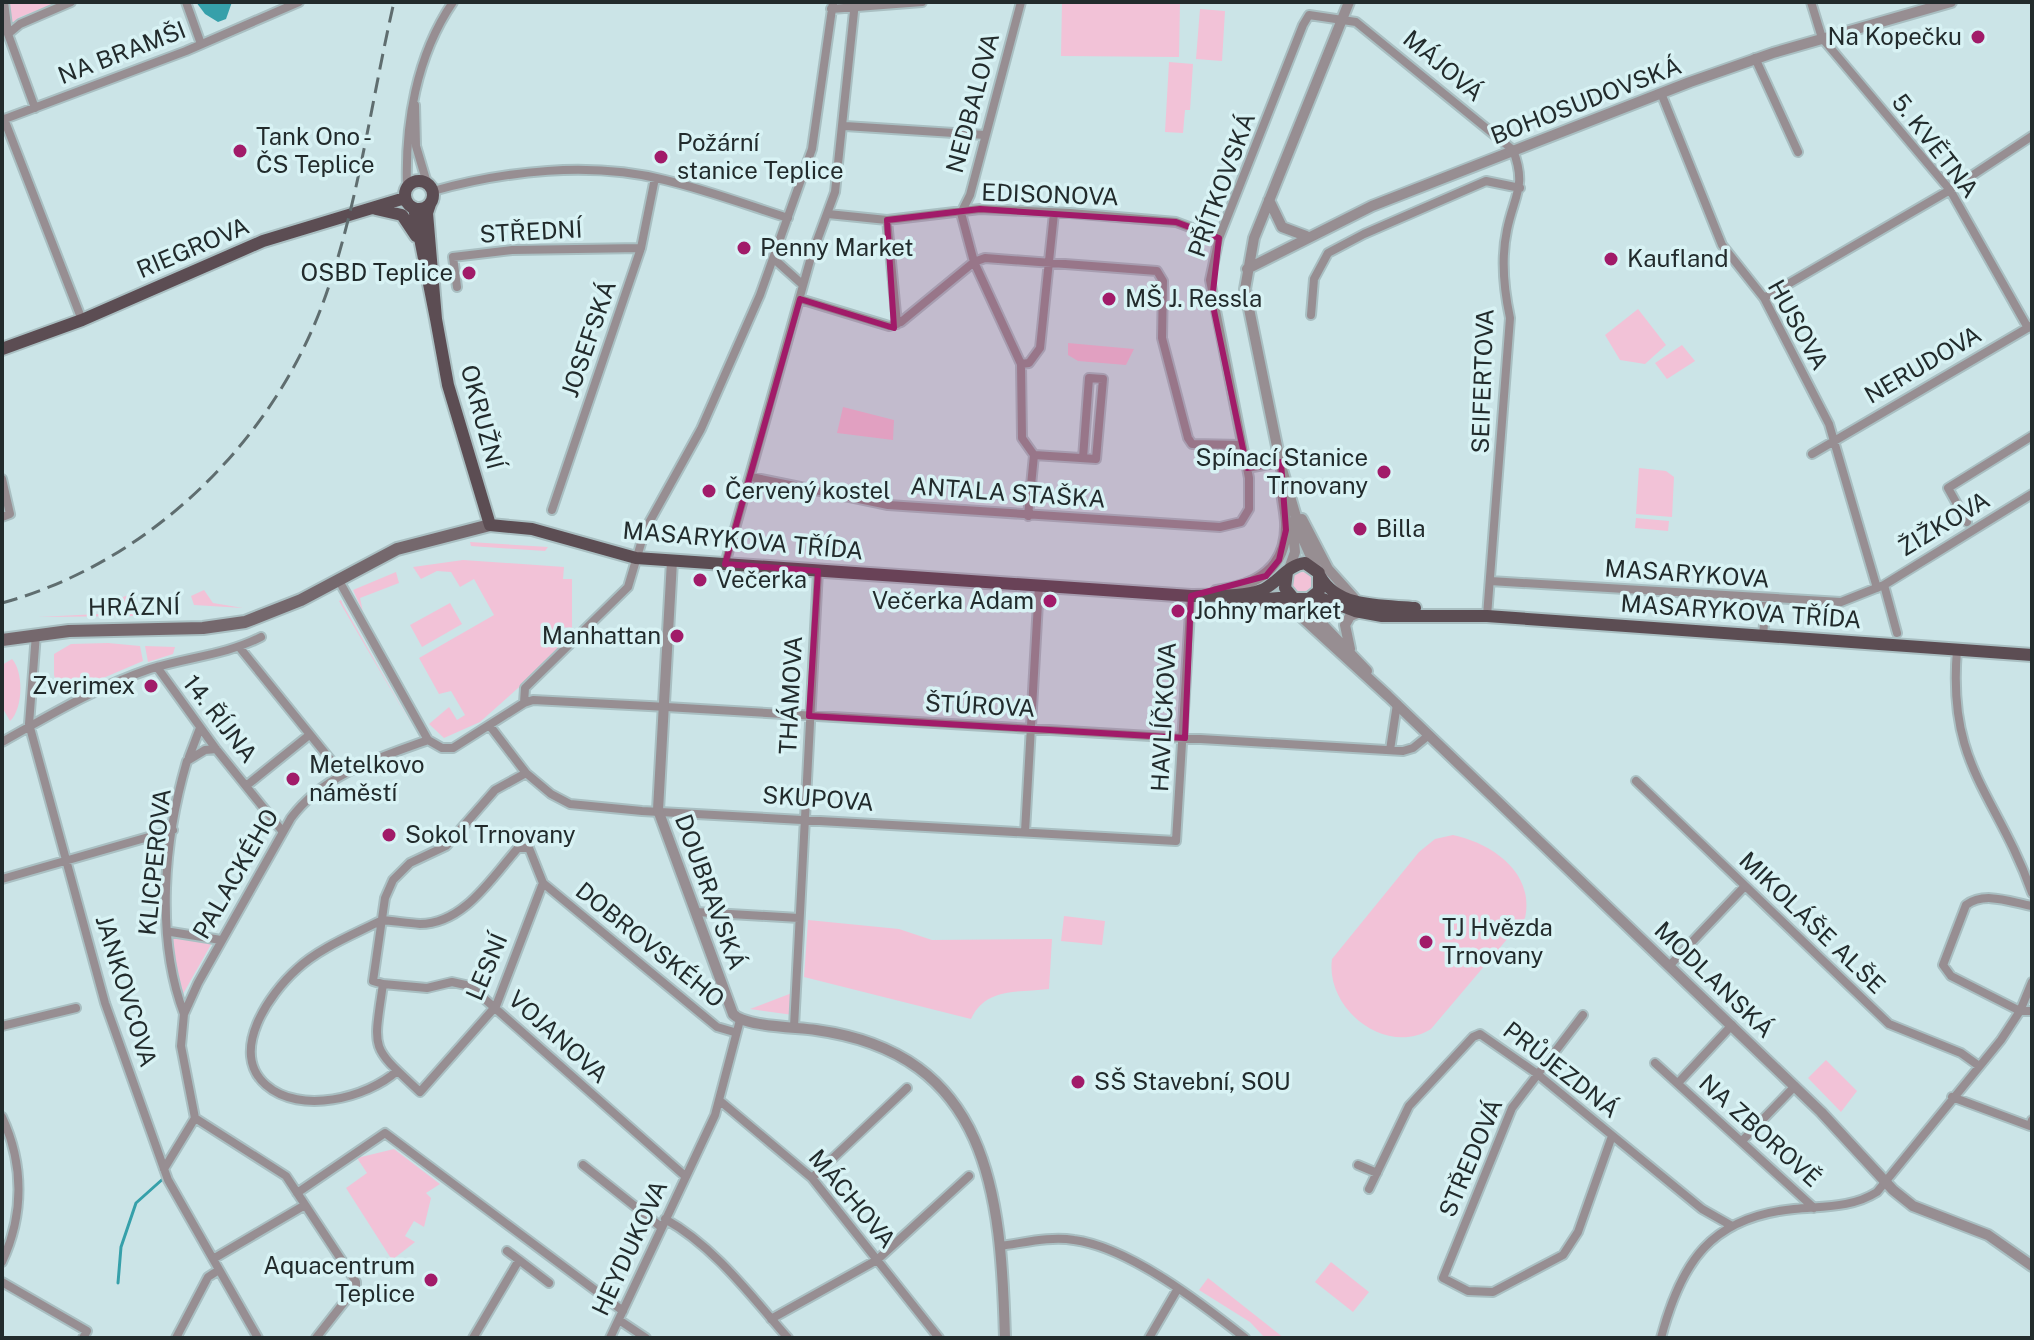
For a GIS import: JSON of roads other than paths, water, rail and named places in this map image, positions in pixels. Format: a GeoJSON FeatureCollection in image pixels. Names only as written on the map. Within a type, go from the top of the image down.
{"type":"FeatureCollection","features":[{"type":"Feature","properties":{"kind":"main road"},"geometry":{"type":"LineString","coordinates":[[409,198],[417,181],[430,193]]}},
{"type":"Feature","properties":{"kind":"main road"},"geometry":{"type":"LineString","coordinates":[[409,198],[430,193]]}},
{"type":"Feature","properties":{"kind":"main road","name":"OKRUŽNÍ"},"geometry":{"type":"LineString","coordinates":[[430,193],[428,222],[436,319]]}},
{"type":"Feature","properties":{"kind":"main road","name":"OKRUŽNÍ"},"geometry":{"type":"LineString","coordinates":[[409,198],[448,385],[490,525]]}},
{"type":"Feature","properties":{"kind":"main road","name":"RIEGROVA"},"geometry":{"type":"LineString","coordinates":[[2,349],[82,320],[263,241],[409,198]]}},
{"type":"Feature","properties":{"kind":"main road"},"geometry":{"type":"LineString","coordinates":[[364,209],[392,210],[406,217],[416,236],[427,274]]}},
{"type":"Feature","properties":{"kind":"main road","name":"MASARYKOVA TŘÍDA"},"geometry":{"type":"LineString","coordinates":[[267,616],[397,549],[490,525],[532,529],[636,558],[1252,601],[1292,598],[1303,601],[1314,596],[1389,616],[1487,616],[2032,655]]}},
{"type":"Feature","properties":{"kind":"main road"},"geometry":{"type":"LineString","coordinates":[[1292,598],[1284,585],[1288,571],[1305,563],[1318,573],[1320,588],[1314,596]]}},
{"type":"Feature","properties":{"kind":"main road","name":"MASARYKOVA TŘÍDA"},"geometry":{"type":"LineString","coordinates":[[1191,596],[1257,591],[1288,571]]}},
{"type":"Feature","properties":{"kind":"main road","name":"MASARYKOVA TŘÍDA"},"geometry":{"type":"LineString","coordinates":[[1318,573],[1333,591],[1364,608]]}},
{"type":"Feature","properties":{"kind":"main road","name":"HRÁZNÍ"},"geometry":{"type":"LineString","coordinates":[[2,640],[36,634],[203,628],[267,616]]}},
{"type":"Feature","properties":{"kind":"street"},"geometry":{"type":"LineString","coordinates":[[4,2],[8,34],[35,108]]}},
{"type":"Feature","properties":{"kind":"street"},"geometry":{"type":"LineString","coordinates":[[8,34],[20,24],[71,2]]}},
{"type":"Feature","properties":{"kind":"street"},"geometry":{"type":"LineString","coordinates":[[186,2],[201,44]]}},
{"type":"Feature","properties":{"kind":"street","name":"NA BRAMŠI"},"geometry":{"type":"LineString","coordinates":[[3,120],[201,44],[299,2]]}},
{"type":"Feature","properties":{"kind":"street"},"geometry":{"type":"LineString","coordinates":[[409,198],[406,129],[433,38],[453,2]]}},
{"type":"Feature","properties":{"kind":"street"},"geometry":{"type":"LineString","coordinates":[[831,4],[855,6],[922,2]]}},
{"type":"Feature","properties":{"kind":"street","name":"NEDBALOVA"},"geometry":{"type":"LineString","coordinates":[[961,213],[970,195],[1021,2]]}},
{"type":"Feature","properties":{"kind":"street","name":"PŘÍTKOVSKÁ"},"geometry":{"type":"LineString","coordinates":[[1318,573],[1302,537],[1282,465],[1246,305],[1247,269],[1269,200],[1349,2]]}},
{"type":"Feature","properties":{"kind":"street"},"geometry":{"type":"LineString","coordinates":[[1811,2],[1822,38]]}},
{"type":"Feature","properties":{"kind":"street","name":"BOHOSUDOVSKÁ"},"geometry":{"type":"LineString","coordinates":[[1247,269],[1306,236],[1513,150],[1661,93],[1755,58],[1951,2]]}},
{"type":"Feature","properties":{"kind":"street","name":"PALACKÉHO"},"geometry":{"type":"LineString","coordinates":[[195,1118],[181,1046],[184,1014],[221,940],[297,809],[342,774],[428,740],[442,748],[453,748],[490,726],[524,703],[525,688],[628,587],[645,530],[691,449],[774,259],[812,149],[831,4]]}},
{"type":"Feature","properties":{"kind":"street"},"geometry":{"type":"LineString","coordinates":[[725,564],[803,285],[835,192],[845,126],[855,6]]}},
{"type":"Feature","properties":{"kind":"street","name":"PŘÍTKOVSKÁ"},"geometry":{"type":"LineString","coordinates":[[1250,503],[1247,468],[1210,280],[1219,238],[1303,25],[1309,15],[1343,18]]}},
{"type":"Feature","properties":{"kind":"street","name":"MÁJOVÁ"},"geometry":{"type":"LineString","coordinates":[[1343,18],[1356,22],[1513,150]]}},
{"type":"Feature","properties":{"kind":"street","name":"5. KVĚTNA"},"geometry":{"type":"LineString","coordinates":[[1822,38],[1950,190],[2030,327]]}},
{"type":"Feature","properties":{"kind":"street"},"geometry":{"type":"LineString","coordinates":[[1755,58],[1798,152]]}},
{"type":"Feature","properties":{"kind":"street"},"geometry":{"type":"LineString","coordinates":[[415,92],[416,146],[430,193],[506,176],[589,171],[655,178],[788,218]]}},
{"type":"Feature","properties":{"kind":"street","name":"HUSOVA"},"geometry":{"type":"LineString","coordinates":[[1661,93],[1722,245],[1764,298],[1835,440],[1897,633]]}},
{"type":"Feature","properties":{"kind":"street"},"geometry":{"type":"LineString","coordinates":[[3,120],[82,320]]}},
{"type":"Feature","properties":{"kind":"street"},"geometry":{"type":"LineString","coordinates":[[845,126],[985,135]]}},
{"type":"Feature","properties":{"kind":"street"},"geometry":{"type":"LineString","coordinates":[[1764,298],[1950,190],[2032,136]]}},
{"type":"Feature","properties":{"kind":"street","name":"SEIFERTOVA"},"geometry":{"type":"LineString","coordinates":[[1487,616],[1510,318],[1504,288],[1507,231],[1522,178],[1513,150]]}},
{"type":"Feature","properties":{"kind":"street","name":"JOSEFSKÁ"},"geometry":{"type":"LineString","coordinates":[[552,510],[641,248],[655,178]]}},
{"type":"Feature","properties":{"kind":"street","name":"BOHOSUDOVSKÁ"},"geometry":{"type":"LineString","coordinates":[[1311,315],[1314,279],[1328,253],[1378,227],[1486,181],[1520,188]]}},
{"type":"Feature","properties":{"kind":"street"},"geometry":{"type":"LineString","coordinates":[[1269,200],[1282,227],[1306,236]]}},
{"type":"Feature","properties":{"kind":"street","name":"EDISONOVA"},"geometry":{"type":"LineString","coordinates":[[828,214],[887,220],[980,209],[1054,213],[1176,222],[1219,238]]}},
{"type":"Feature","properties":{"kind":"street"},"geometry":{"type":"LineString","coordinates":[[961,213],[974,262],[1021,364],[1022,438],[1034,455],[1028,516]]}},
{"type":"Feature","properties":{"kind":"street"},"geometry":{"type":"LineString","coordinates":[[1021,364],[1029,363],[1040,348],[1046,262],[1054,213]]}},
{"type":"Feature","properties":{"kind":"street"},"geometry":{"type":"LineString","coordinates":[[887,220],[897,324]]}},
{"type":"Feature","properties":{"kind":"street","name":"STŘEDNÍ"},"geometry":{"type":"LineString","coordinates":[[457,287],[453,257],[512,250],[641,248]]}},
{"type":"Feature","properties":{"kind":"street"},"geometry":{"type":"LineString","coordinates":[[800,299],[886,325],[897,324],[974,262],[985,258],[1157,271],[1163,281],[1162,338],[1189,439],[1192,444],[1242,445]]}},
{"type":"Feature","properties":{"kind":"street"},"geometry":{"type":"LineString","coordinates":[[774,259],[803,285]]}},
{"type":"Feature","properties":{"kind":"street","name":"NERUDOVA"},"geometry":{"type":"LineString","coordinates":[[1812,454],[2030,327]]}},
{"type":"Feature","properties":{"kind":"street"},"geometry":{"type":"LineString","coordinates":[[1034,455],[1096,459],[1103,379],[1089,378],[1083,458]]}},
{"type":"Feature","properties":{"kind":"street"},"geometry":{"type":"LineString","coordinates":[[1967,522],[1948,488],[2032,436]]}},
{"type":"Feature","properties":{"kind":"street"},"geometry":{"type":"LineString","coordinates":[[1247,468],[1282,465]]}},
{"type":"Feature","properties":{"kind":"street"},"geometry":{"type":"LineString","coordinates":[[1191,596],[1256,582],[1274,567],[1285,536],[1282,465]]}},
{"type":"Feature","properties":{"kind":"street"},"geometry":{"type":"LineString","coordinates":[[1282,465],[1305,527],[1328,569],[1364,608],[1350,616],[1344,628],[1356,659]]}},
{"type":"Feature","properties":{"kind":"street","name":"PŘÍTKOVSKÁ"},"geometry":{"type":"LineString","coordinates":[[1282,465],[1295,543],[1288,571]]}},
{"type":"Feature","properties":{"kind":"street","name":"ANTALA STAŠKA"},"geometry":{"type":"LineString","coordinates":[[751,477],[879,504],[1226,527],[1244,519],[1250,503]]}},
{"type":"Feature","properties":{"kind":"street"},"geometry":{"type":"LineString","coordinates":[[2,479],[6,516]]}},
{"type":"Feature","properties":{"kind":"street","name":"ŽIŽKOVA"},"geometry":{"type":"LineString","coordinates":[[1880,586],[2032,494]]}},
{"type":"Feature","properties":{"kind":"street","name":"DOUBRAVSKÁ"},"geometry":{"type":"LineString","coordinates":[[672,561],[661,707],[658,810],[733,1014],[740,1020]]}},
{"type":"Feature","properties":{"kind":"street","name":"THÁMOVA"},"geometry":{"type":"LineString","coordinates":[[794,1027],[818,571]]}},
{"type":"Feature","properties":{"kind":"street"},"geometry":{"type":"LineString","coordinates":[[338,579],[428,740]]}},
{"type":"Feature","properties":{"kind":"street","name":"MASARYKOVA"},"geometry":{"type":"LineString","coordinates":[[1490,581],[1766,600],[1841,602],[1880,586]]}},
{"type":"Feature","properties":{"kind":"street"},"geometry":{"type":"LineString","coordinates":[[1025,832],[1039,585]]}},
{"type":"Feature","properties":{"kind":"street","name":"HAVLÍČKOVA"},"geometry":{"type":"LineString","coordinates":[[1176,841],[1185,738],[1191,596]]}},
{"type":"Feature","properties":{"kind":"street"},"geometry":{"type":"LineString","coordinates":[[1314,596],[1324,626],[1385,694]]}},
{"type":"Feature","properties":{"kind":"street"},"geometry":{"type":"LineString","coordinates":[[1292,598],[1333,647]]}},
{"type":"Feature","properties":{"kind":"street"},"geometry":{"type":"LineString","coordinates":[[1763,636],[1766,600]]}},
{"type":"Feature","properties":{"kind":"street"},"geometry":{"type":"LineString","coordinates":[[1252,601],[1289,608],[1385,694]]}},
{"type":"Feature","properties":{"kind":"street","name":"JANKOVCOVA"},"geometry":{"type":"LineString","coordinates":[[36,634],[29,724],[105,1003],[164,1169],[258,1338]]}},
{"type":"Feature","properties":{"kind":"street"},"geometry":{"type":"LineString","coordinates":[[2,742],[29,724],[157,667],[240,648],[261,637]]}},
{"type":"Feature","properties":{"kind":"street"},"geometry":{"type":"LineString","coordinates":[[240,648],[308,736],[342,774]]}},
{"type":"Feature","properties":{"kind":"street"},"geometry":{"type":"LineString","coordinates":[[1957,650],[1954,698],[1964,751],[1977,784],[2013,845],[2032,893]]}},
{"type":"Feature","properties":{"kind":"street","name":"14. ŘÍJNA"},"geometry":{"type":"LineString","coordinates":[[157,667],[216,749],[283,832]]}},
{"type":"Feature","properties":{"kind":"street","name":"MODLANSKÁ"},"geometry":{"type":"LineString","coordinates":[[1385,694],[1839,1128],[1885,1182],[1913,1206],[1979,1230],[2032,1266]]}},
{"type":"Feature","properties":{"kind":"street","name":"ŠTÚROVA"},"geometry":{"type":"LineString","coordinates":[[524,703],[533,700],[1390,750],[1413,748],[1429,735]]}},
{"type":"Feature","properties":{"kind":"street"},"geometry":{"type":"LineString","coordinates":[[1390,750],[1397,704]]}},
{"type":"Feature","properties":{"kind":"street","name":"SKUPOVA"},"geometry":{"type":"LineString","coordinates":[[490,726],[526,773],[570,804],[1176,841]]}},
{"type":"Feature","properties":{"kind":"street","name":"KLICPEROVA"},"geometry":{"type":"LineString","coordinates":[[184,1014],[168,965],[164,932],[173,830],[187,761],[200,728]]}},
{"type":"Feature","properties":{"kind":"street"},"geometry":{"type":"LineString","coordinates":[[246,786],[308,736]]}},
{"type":"Feature","properties":{"kind":"street","name":"KLICPEROVA"},"geometry":{"type":"LineString","coordinates":[[187,761],[205,750],[216,749]]}},
{"type":"Feature","properties":{"kind":"street"},"geometry":{"type":"LineString","coordinates":[[526,773],[495,790],[469,824],[446,846],[410,863],[393,880],[382,920],[373,981],[383,984],[375,1042],[380,1055],[397,1071],[367,1090],[341,1098],[312,1100],[286,1096],[272,1089],[259,1076],[253,1060],[253,1036],[258,1020],[298,968],[382,920],[422,924],[450,917],[475,897],[518,848],[529,848],[543,883]]}},
{"type":"Feature","properties":{"kind":"street","name":"MIKOLÁŠE ALŠE"},"geometry":{"type":"LineString","coordinates":[[1636,781],[1889,1024],[1961,1053],[1979,1066]]}},
{"type":"Feature","properties":{"kind":"street"},"geometry":{"type":"LineString","coordinates":[[2,879],[173,830]]}},
{"type":"Feature","properties":{"kind":"street","name":"LESNÍ"},"geometry":{"type":"LineString","coordinates":[[397,1071],[420,1092],[496,1006],[543,883]]}},
{"type":"Feature","properties":{"kind":"street","name":"DOBROVSKÉHO"},"geometry":{"type":"LineString","coordinates":[[543,883],[717,1027],[734,1032]]}},
{"type":"Feature","properties":{"kind":"street"},"geometry":{"type":"LineString","coordinates":[[1670,965],[1745,886]]}},
{"type":"Feature","properties":{"kind":"street"},"geometry":{"type":"LineString","coordinates":[[2032,906],[1984,897],[1974,899],[1966,905],[1943,965],[1951,976],[2020,1011],[2032,1011]]}},
{"type":"Feature","properties":{"kind":"street"},"geometry":{"type":"LineString","coordinates":[[696,912],[799,918]]}},
{"type":"Feature","properties":{"kind":"street"},"geometry":{"type":"LineString","coordinates":[[171,932],[221,940]]}},
{"type":"Feature","properties":{"kind":"street","name":"VOJANOVA"},"geometry":{"type":"LineString","coordinates":[[383,984],[427,988],[452,982],[470,986],[685,1176]]}},
{"type":"Feature","properties":{"kind":"street"},"geometry":{"type":"LineString","coordinates":[[1661,1338],[1674,1289],[1708,1244],[1732,1226],[1762,1214],[1857,1202],[1877,1192],[2020,1011],[2032,982]]}},
{"type":"Feature","properties":{"kind":"street"},"geometry":{"type":"LineString","coordinates":[[2,1026],[76,1008]]}},
{"type":"Feature","properties":{"kind":"street","name":"STŘEDOVÁ"},"geometry":{"type":"LineString","coordinates":[[1583,1015],[1512,1108],[1443,1278],[1468,1291],[1493,1292],[1563,1255],[1578,1232],[1612,1136]]}},
{"type":"Feature","properties":{"kind":"street"},"geometry":{"type":"LineString","coordinates":[[685,1176],[719,1100],[734,1032],[740,1020],[823,1031],[877,1047],[916,1069],[944,1092],[968,1122],[984,1157],[1000,1246],[1005,1338]]}},
{"type":"Feature","properties":{"kind":"street","name":"NA ZBOROVĚ"},"geometry":{"type":"LineString","coordinates":[[1678,1083],[1732,1025]]}},
{"type":"Feature","properties":{"kind":"street","name":"PRŮJEZDNÁ"},"geometry":{"type":"LineString","coordinates":[[1369,1189],[1409,1106],[1473,1037],[1485,1035],[1702,1209],[1732,1226]]}},
{"type":"Feature","properties":{"kind":"street","name":"NA ZBOROVĚ"},"geometry":{"type":"LineString","coordinates":[[1655,1063],[1743,1140],[1814,1208]]}},
{"type":"Feature","properties":{"kind":"street"},"geometry":{"type":"LineString","coordinates":[[1743,1140],[1795,1086]]}},
{"type":"Feature","properties":{"kind":"street"},"geometry":{"type":"LineString","coordinates":[[812,1178],[907,1088]]}},
{"type":"Feature","properties":{"kind":"street"},"geometry":{"type":"LineString","coordinates":[[1952,1097],[2030,1126],[2032,1120]]}},
{"type":"Feature","properties":{"kind":"street","name":"MÁCHOVA"},"geometry":{"type":"LineString","coordinates":[[719,1100],[812,1178],[939,1338]]}},
{"type":"Feature","properties":{"kind":"street"},"geometry":{"type":"LineString","coordinates":[[2,1117],[16,1158],[20,1202],[12,1240],[2,1262]]}},
{"type":"Feature","properties":{"kind":"street"},"geometry":{"type":"LineString","coordinates":[[164,1169],[195,1118],[286,1176],[356,1282],[356,1287],[316,1338]]}},
{"type":"Feature","properties":{"kind":"street"},"geometry":{"type":"LineString","coordinates":[[297,1193],[385,1133],[510,1226],[646,1338]]}},
{"type":"Feature","properties":{"kind":"street"},"geometry":{"type":"LineString","coordinates":[[583,1165],[663,1223],[681,1228],[718,1260],[788,1338]]}},
{"type":"Feature","properties":{"kind":"street"},"geometry":{"type":"LineString","coordinates":[[1358,1165],[1377,1173]]}},
{"type":"Feature","properties":{"kind":"street","name":"HEYDUKOVA"},"geometry":{"type":"LineString","coordinates":[[610,1338],[685,1176]]}},
{"type":"Feature","properties":{"kind":"street"},"geometry":{"type":"LineString","coordinates":[[771,1319],[877,1260],[969,1176]]}},
{"type":"Feature","properties":{"kind":"street"},"geometry":{"type":"LineString","coordinates":[[213,1259],[305,1205]]}},
{"type":"Feature","properties":{"kind":"street"},"geometry":{"type":"LineString","coordinates":[[1000,1246],[1048,1239],[1096,1243],[1133,1260],[1245,1338]]}},
{"type":"Feature","properties":{"kind":"street"},"geometry":{"type":"LineString","coordinates":[[507,1251],[549,1283]]}},
{"type":"Feature","properties":{"kind":"street"},"geometry":{"type":"LineString","coordinates":[[473,1338],[519,1260]]}},
{"type":"Feature","properties":{"kind":"street"},"geometry":{"type":"LineString","coordinates":[[176,1338],[208,1277],[219,1270]]}},
{"type":"Feature","properties":{"kind":"street"},"geometry":{"type":"LineString","coordinates":[[2,1282],[85,1335]]}},
{"type":"Feature","properties":{"kind":"street"},"geometry":{"type":"LineString","coordinates":[[1149,1338],[1177,1290]]}},
{"type":"Feature","properties":{"kind":"water"},"geometry":{"type":"Polygon","coordinates":[[[196,2],[232,2],[226,19],[218,22],[205,14],[196,2]]]}},
{"type":"Feature","properties":{"kind":"waterway"},"geometry":{"type":"LineString","coordinates":[[118,1283],[121,1247],[136,1203],[165,1177]]}},
{"type":"Feature","properties":{"kind":"railway"},"geometry":{"type":"LineString","coordinates":[[2,603],[56,584],[106,559],[154,528],[198,491],[237,449],[271,404],[300,355],[335,267],[355,192],[394,2]]}},
{"type":"Feature","properties":{"kind":"place","name":"Na Kopečku"},"geometry":{"type":"Point","coordinates":[1978,37]}},
{"type":"Feature","properties":{"kind":"place","name":"Tank Ono - ČS Teplice"},"geometry":{"type":"Point","coordinates":[240,151]}},
{"type":"Feature","properties":{"kind":"place","name":"Požární stanice Teplice"},"geometry":{"type":"Point","coordinates":[661,157]}},
{"type":"Feature","properties":{"kind":"place","name":"Penny Market"},"geometry":{"type":"Point","coordinates":[744,248]}},
{"type":"Feature","properties":{"kind":"place","name":"Kaufland"},"geometry":{"type":"Point","coordinates":[1611,259]}},
{"type":"Feature","properties":{"kind":"place","name":"OSBD Teplice"},"geometry":{"type":"Point","coordinates":[469,273]}},
{"type":"Feature","properties":{"kind":"place","name":"MŠ J. Ressla"},"geometry":{"type":"Point","coordinates":[1109,299]}},
{"type":"Feature","properties":{"kind":"place","name":"Spínací Stanice Trnovany"},"geometry":{"type":"Point","coordinates":[1384,472]}},
{"type":"Feature","properties":{"kind":"place","name":"Červený kostel"},"geometry":{"type":"Point","coordinates":[709,491]}},
{"type":"Feature","properties":{"kind":"place","name":"Billa"},"geometry":{"type":"Point","coordinates":[1360,529]}},
{"type":"Feature","properties":{"kind":"place","name":"Večerka"},"geometry":{"type":"Point","coordinates":[700,580]}},
{"type":"Feature","properties":{"kind":"place","name":"Večerka Adam"},"geometry":{"type":"Point","coordinates":[1050,601]}},
{"type":"Feature","properties":{"kind":"place","name":"Johny market"},"geometry":{"type":"Point","coordinates":[1178,611]}},
{"type":"Feature","properties":{"kind":"place","name":"Manhattan"},"geometry":{"type":"Point","coordinates":[677,636]}},
{"type":"Feature","properties":{"kind":"place","name":"Zverimex"},"geometry":{"type":"Point","coordinates":[151,686]}},
{"type":"Feature","properties":{"kind":"place","name":"Metelkovo náměstí"},"geometry":{"type":"Point","coordinates":[293,779]}},
{"type":"Feature","properties":{"kind":"place","name":"Sokol Trnovany"},"geometry":{"type":"Point","coordinates":[389,835]}},
{"type":"Feature","properties":{"kind":"place","name":"TJ Hvězda Trnovany"},"geometry":{"type":"Point","coordinates":[1426,942]}},
{"type":"Feature","properties":{"kind":"place","name":"SŠ Stavební, SOU"},"geometry":{"type":"Point","coordinates":[1078,1082]}},
{"type":"Feature","properties":{"kind":"place","name":"Aquacentrum Teplice"},"geometry":{"type":"Point","coordinates":[431,1280]}}]}
